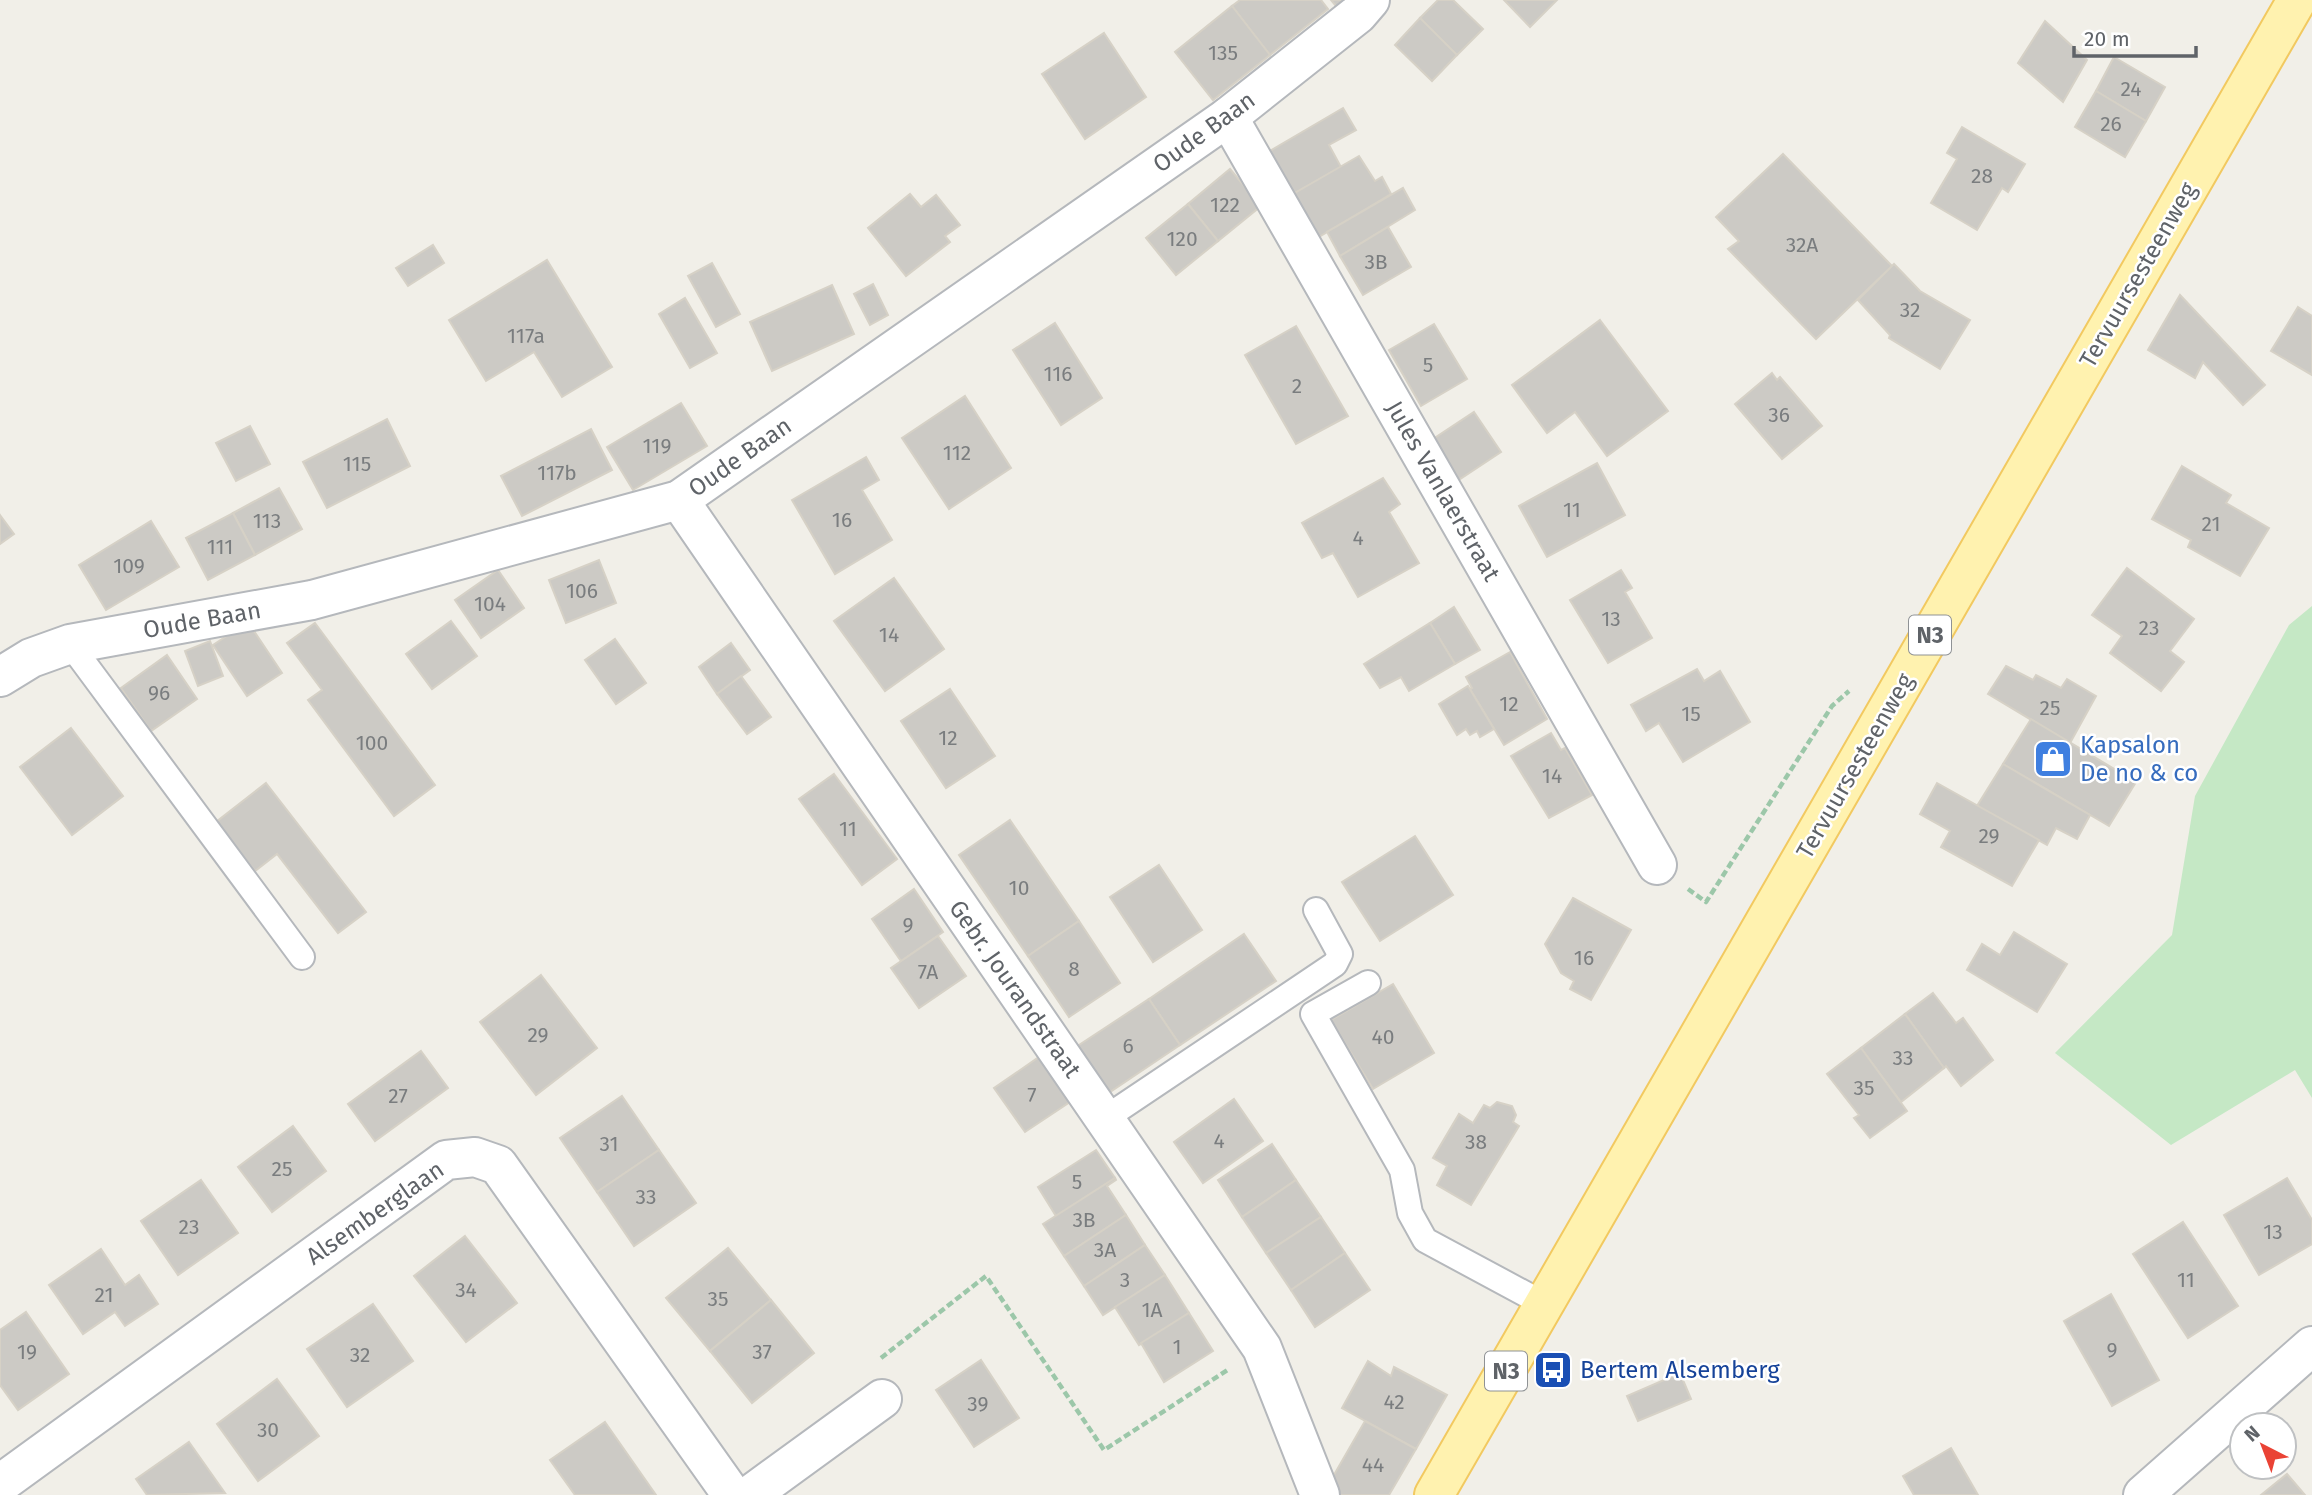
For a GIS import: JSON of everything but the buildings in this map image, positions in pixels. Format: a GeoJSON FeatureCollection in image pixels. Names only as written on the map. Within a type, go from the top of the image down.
{"type":"FeatureCollection","features":[{"type":"Feature","properties":{"kind":"main road","name":"Tervuursesteenweg"},"geometry":{"type":"LineString","coordinates":[[1434,1495],[2297,0]]}},
{"type":"Feature","properties":{"kind":"street","name":"Oude Baan"},"geometry":{"type":"LineString","coordinates":[[0,677],[31,657],[70,644],[312,600],[679,500],[1228,117],[1358,14],[1370,0]]}},
{"type":"Feature","properties":{"kind":"street","name":"Jules Vanlaerstraat"},"geometry":{"type":"LineString","coordinates":[[1228,117],[1657,865]]}},
{"type":"Feature","properties":{"kind":"street","name":"Gebr. Jourandstraat"},"geometry":{"type":"LineString","coordinates":[[679,500],[1262,1348],[1320,1495]]}},
{"type":"Feature","properties":{"kind":"street","name":"Alsemberglaan"},"geometry":{"type":"LineString","coordinates":[[0,1484],[446,1160],[475,1157],[498,1165],[732,1495]]}},
{"type":"Feature","properties":{"kind":"street"},"geometry":{"type":"LineString","coordinates":[[2143,1495],[2312,1346]]}},
{"type":"Feature","properties":{"kind":"street"},"geometry":{"type":"LineString","coordinates":[[750,1495],[882,1399]]}},
{"type":"Feature","properties":{"kind":"lane"},"geometry":{"type":"LineString","coordinates":[[70,644],[302,957]]}},
{"type":"Feature","properties":{"kind":"lane"},"geometry":{"type":"LineString","coordinates":[[1104,1119],[1335,964],[1340,954],[1315,910]]}},
{"type":"Feature","properties":{"kind":"lane"},"geometry":{"type":"LineString","coordinates":[[1368,983],[1313,1014],[1402,1170],[1410,1213],[1425,1240],[1544,1304]]}},
{"type":"Feature","properties":{"kind":"path"},"geometry":{"type":"LineString","coordinates":[[1706,902],[1832,706],[1854,684]]}},
{"type":"Feature","properties":{"kind":"path"},"geometry":{"type":"LineString","coordinates":[[882,1399],[862,1373],[986,1276],[1104,1450],[1262,1348]]}},
{"type":"Feature","properties":{"kind":"green space"},"geometry":{"type":"Polygon","coordinates":[[[2312,606],[2312,1098],[2295,1070],[2171,1145],[2055,1053],[2172,935],[2195,796],[2289,625],[2312,606]]]}},
{"type":"Feature","properties":{"kind":"place","name":"Kapsalon De no & co"},"geometry":{"type":"Point","coordinates":[2053,759]}},
{"type":"Feature","properties":{"kind":"place","name":"Bertem Alsemberg"},"geometry":{"type":"Point","coordinates":[1553,1370]}}]}
